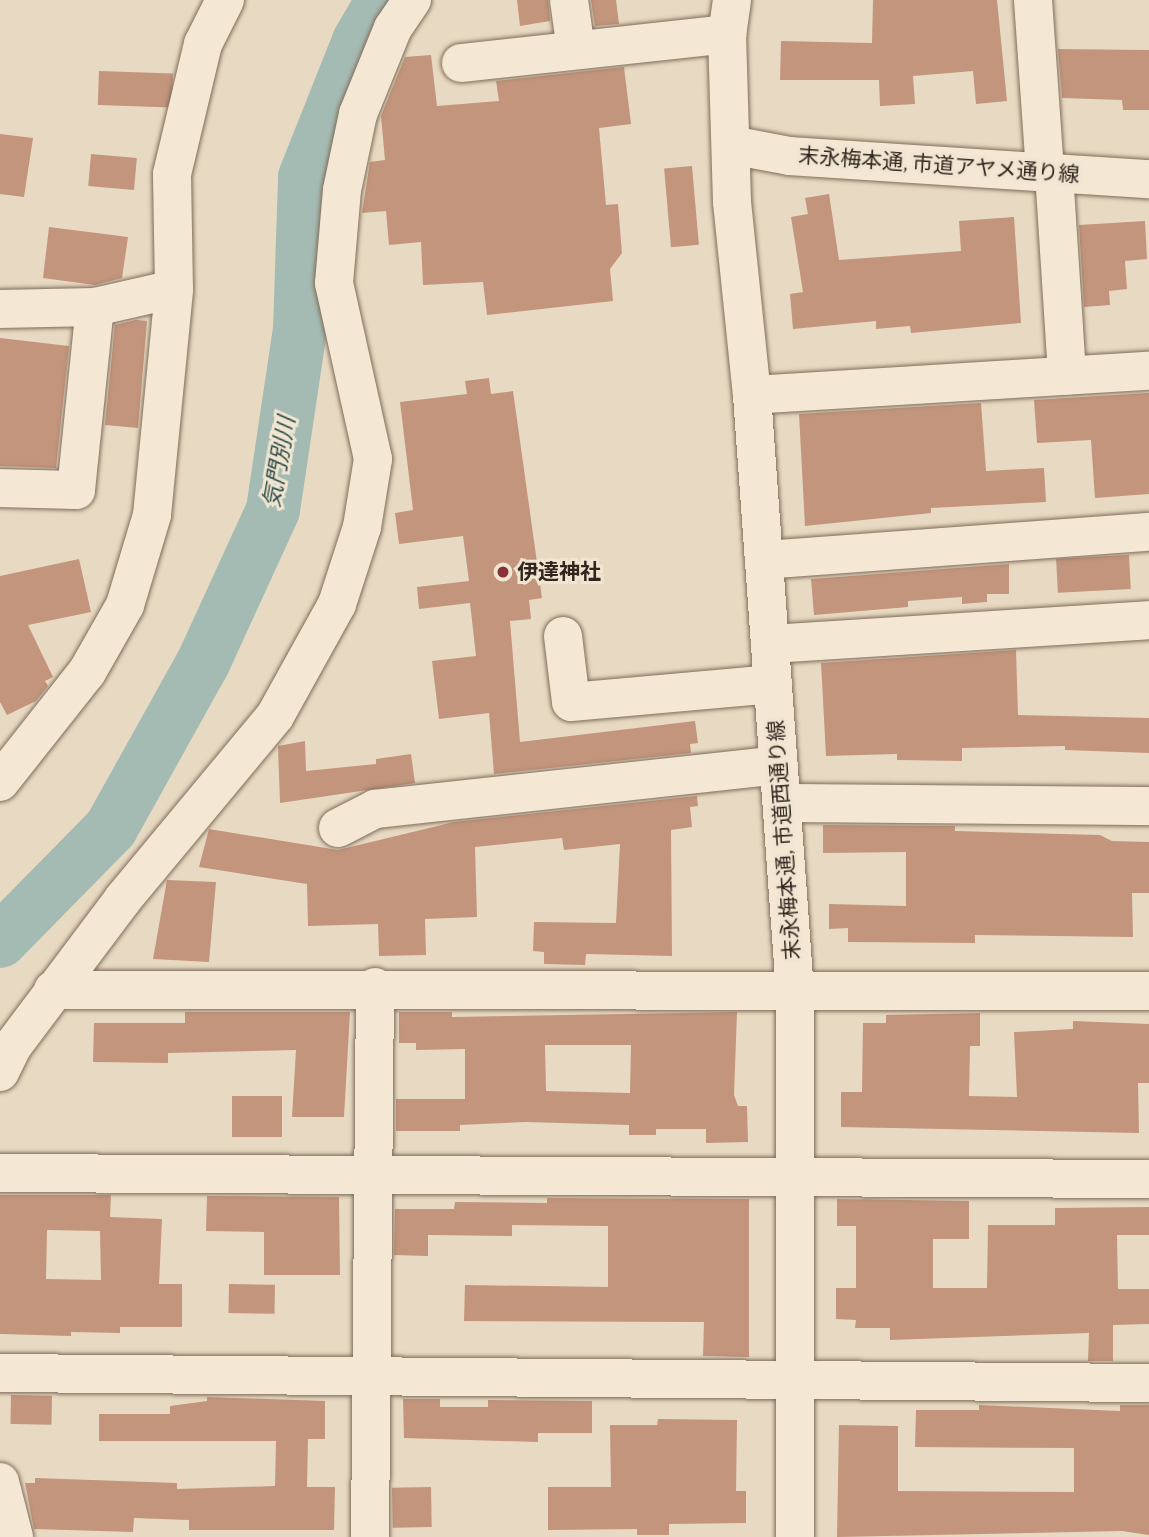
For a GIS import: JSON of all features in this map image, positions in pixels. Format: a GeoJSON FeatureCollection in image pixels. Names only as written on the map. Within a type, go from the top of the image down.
{"type":"FeatureCollection","features":[{"type":"Feature","properties":{"kind":"street"},"geometry":{"type":"LineString","coordinates":[[0,782],[87,672],[125,605],[152,515],[174,289],[172,174],[203,44],[225,0]]}},
{"type":"Feature","properties":{"kind":"street"},"geometry":{"type":"LineString","coordinates":[[0,1072],[53,990],[275,716],[337,604],[362,527],[373,459],[334,283],[342,190],[358,114],[393,28],[412,0]]}},
{"type":"Feature","properties":{"kind":"street"},"geometry":{"type":"LineString","coordinates":[[569,0],[576,50]]}},
{"type":"Feature","properties":{"kind":"street"},"geometry":{"type":"LineString","coordinates":[[1033,0],[1068,376]]}},
{"type":"Feature","properties":{"kind":"street"},"geometry":{"type":"LineString","coordinates":[[461,63],[576,50],[730,17]]}},
{"type":"Feature","properties":{"kind":"street","name":"末永梅本通, 市道西通り線"},"geometry":{"type":"LineString","coordinates":[[730,17],[731,145],[752,395],[795,992],[797,1177],[794,1537]]}},
{"type":"Feature","properties":{"kind":"street","name":"末永梅本通, 市道アヤメ通り線"},"geometry":{"type":"LineString","coordinates":[[731,145],[789,156],[1149,179]]}},
{"type":"Feature","properties":{"kind":"street"},"geometry":{"type":"LineString","coordinates":[[0,309],[95,307],[174,289]]}},
{"type":"Feature","properties":{"kind":"street"},"geometry":{"type":"LineString","coordinates":[[0,488],[76,490],[95,307]]}},
{"type":"Feature","properties":{"kind":"street"},"geometry":{"type":"LineString","coordinates":[[752,395],[1149,371]]}},
{"type":"Feature","properties":{"kind":"street"},"geometry":{"type":"LineString","coordinates":[[764,560],[1149,532]]}},
{"type":"Feature","properties":{"kind":"street"},"geometry":{"type":"LineString","coordinates":[[769,644],[1149,620]]}},
{"type":"Feature","properties":{"kind":"street"},"geometry":{"type":"LineString","coordinates":[[563,636],[571,702],[773,684]]}},
{"type":"Feature","properties":{"kind":"street"},"geometry":{"type":"LineString","coordinates":[[338,828],[375,809],[779,765]]}},
{"type":"Feature","properties":{"kind":"street"},"geometry":{"type":"LineString","coordinates":[[782,803],[1149,806]]}},
{"type":"Feature","properties":{"kind":"street"},"geometry":{"type":"LineString","coordinates":[[53,990],[375,988],[795,992],[1149,991]]}},
{"type":"Feature","properties":{"kind":"street"},"geometry":{"type":"LineString","coordinates":[[370,1537],[375,988]]}},
{"type":"Feature","properties":{"kind":"street"},"geometry":{"type":"LineString","coordinates":[[0,1173],[1149,1179]]}},
{"type":"Feature","properties":{"kind":"street"},"geometry":{"type":"LineString","coordinates":[[0,1373],[1149,1383]]}},
{"type":"Feature","properties":{"kind":"street"},"geometry":{"type":"LineString","coordinates":[[0,1482],[14,1537]]}},
{"type":"Feature","properties":{"kind":"building"},"geometry":{"type":"Polygon","coordinates":[[[517,0],[548,0],[550,21],[520,26],[517,0]]]}},
{"type":"Feature","properties":{"kind":"building"},"geometry":{"type":"Polygon","coordinates":[[[591,0],[616,0],[619,24],[595,26],[591,0]]]}},
{"type":"Feature","properties":{"kind":"building"},"geometry":{"type":"Polygon","coordinates":[[[873,0],[997,0],[1007,101],[976,104],[973,71],[913,76],[915,104],[880,106],[879,80],[780,80],[781,41],[872,43],[873,0]]]}},
{"type":"Feature","properties":{"kind":"building"},"geometry":{"type":"Polygon","coordinates":[[[1058,49],[1149,50],[1149,110],[1123,110],[1122,100],[1062,98],[1058,49]]]}},
{"type":"Feature","properties":{"kind":"building"},"geometry":{"type":"Polygon","coordinates":[[[431,55],[437,106],[499,101],[496,81],[624,67],[631,124],[599,128],[606,205],[618,204],[622,253],[610,269],[613,301],[487,315],[483,282],[423,285],[421,242],[389,245],[386,211],[362,213],[370,162],[385,160],[381,116],[405,57],[431,55]]]}},
{"type":"Feature","properties":{"kind":"building"},"geometry":{"type":"Polygon","coordinates":[[[99,71],[173,74],[172,108],[98,105],[99,71]]]}},
{"type":"Feature","properties":{"kind":"building"},"geometry":{"type":"Polygon","coordinates":[[[0,134],[33,138],[24,197],[0,194],[0,134]]]}},
{"type":"Feature","properties":{"kind":"building"},"geometry":{"type":"Polygon","coordinates":[[[91,154],[137,158],[134,190],[88,186],[91,154]]]}},
{"type":"Feature","properties":{"kind":"building"},"geometry":{"type":"Polygon","coordinates":[[[692,166],[699,245],[671,247],[664,168],[692,166]]]}},
{"type":"Feature","properties":{"kind":"building"},"geometry":{"type":"Polygon","coordinates":[[[829,194],[839,260],[961,251],[959,221],[1014,217],[1021,323],[911,333],[910,326],[876,329],[876,321],[793,329],[790,294],[803,292],[791,217],[808,214],[805,198],[829,194]]]}},
{"type":"Feature","properties":{"kind":"building"},"geometry":{"type":"Polygon","coordinates":[[[1145,221],[1147,259],[1125,261],[1127,289],[1109,291],[1110,305],[1084,307],[1079,225],[1145,221]]]}},
{"type":"Feature","properties":{"kind":"building"},"geometry":{"type":"Polygon","coordinates":[[[49,227],[128,237],[122,278],[95,285],[43,278],[49,227]]]}},
{"type":"Feature","properties":{"kind":"building"},"geometry":{"type":"Polygon","coordinates":[[[136,320],[147,321],[138,428],[105,425],[115,325],[136,320]]]}},
{"type":"Feature","properties":{"kind":"building"},"geometry":{"type":"Polygon","coordinates":[[[0,338],[69,346],[56,468],[0,466],[0,338]]]}},
{"type":"Feature","properties":{"kind":"building"},"geometry":{"type":"Polygon","coordinates":[[[489,378],[491,394],[513,391],[542,598],[529,600],[531,619],[510,621],[520,742],[695,721],[698,743],[690,744],[691,753],[494,774],[489,713],[439,719],[432,661],[476,656],[470,603],[419,609],[417,587],[469,581],[463,536],[399,544],[395,513],[413,510],[400,402],[467,394],[465,381],[489,378]]]}},
{"type":"Feature","properties":{"kind":"building"},"geometry":{"type":"Polygon","coordinates":[[[1149,393],[1149,494],[1095,498],[1091,440],[1037,443],[1034,400],[1149,393]]]}},
{"type":"Feature","properties":{"kind":"building"},"geometry":{"type":"Polygon","coordinates":[[[981,403],[986,471],[1044,468],[1046,502],[931,508],[931,513],[805,526],[799,414],[981,403]]]}},
{"type":"Feature","properties":{"kind":"building"},"geometry":{"type":"Polygon","coordinates":[[[1129,555],[1131,589],[1058,593],[1056,559],[1129,555]]]}},
{"type":"Feature","properties":{"kind":"building"},"geometry":{"type":"Polygon","coordinates":[[[79,559],[91,612],[28,625],[53,677],[45,681],[48,686],[36,701],[7,715],[0,702],[0,576],[79,559]]]}},
{"type":"Feature","properties":{"kind":"building"},"geometry":{"type":"Polygon","coordinates":[[[1009,564],[1009,594],[987,594],[987,602],[962,604],[962,597],[908,601],[908,607],[814,615],[811,579],[1009,564]]]}},
{"type":"Feature","properties":{"kind":"building"},"geometry":{"type":"Polygon","coordinates":[[[1016,650],[1018,715],[1149,718],[1149,753],[1065,750],[1065,746],[962,748],[962,761],[897,760],[897,754],[826,756],[821,663],[1016,650]]]}},
{"type":"Feature","properties":{"kind":"building"},"geometry":{"type":"Polygon","coordinates":[[[305,741],[306,771],[376,764],[376,759],[411,754],[415,783],[280,803],[278,746],[305,741]]]}},
{"type":"Feature","properties":{"kind":"building"},"geometry":{"type":"Polygon","coordinates":[[[697,796],[698,806],[690,807],[692,827],[671,830],[672,956],[586,954],[585,965],[544,964],[544,952],[533,951],[534,922],[616,923],[620,844],[564,850],[562,838],[475,847],[477,917],[425,919],[426,955],[379,956],[378,924],[308,926],[307,884],[199,867],[209,829],[338,850],[454,822],[697,796]]]}},
{"type":"Feature","properties":{"kind":"building"},"geometry":{"type":"Polygon","coordinates":[[[823,825],[955,826],[955,831],[1100,835],[1112,841],[1149,842],[1149,893],[1132,893],[1133,937],[975,935],[975,943],[848,942],[848,928],[829,929],[829,904],[906,906],[906,852],[823,853],[823,825]]]}},
{"type":"Feature","properties":{"kind":"building"},"geometry":{"type":"Polygon","coordinates":[[[167,880],[216,882],[209,962],[153,959],[167,880]]]}},
{"type":"Feature","properties":{"kind":"building"},"geometry":{"type":"Polygon","coordinates":[[[185,1012],[350,1012],[344,1117],[292,1117],[296,1050],[168,1053],[168,1063],[93,1062],[94,1023],[185,1023],[185,1012]]]}},
{"type":"Feature","properties":{"kind":"building"},"geometry":{"type":"Polygon","coordinates":[[[399,1012],[452,1012],[452,1017],[737,1012],[734,1095],[738,1106],[747,1106],[748,1142],[706,1143],[706,1129],[656,1129],[656,1135],[629,1135],[629,1125],[526,1122],[460,1125],[460,1131],[396,1131],[396,1099],[465,1099],[465,1049],[416,1050],[416,1043],[399,1043],[399,1012]],[[545,1045],[546,1091],[630,1093],[631,1045],[545,1045]]]}},
{"type":"Feature","properties":{"kind":"building"},"geometry":{"type":"Polygon","coordinates":[[[980,1013],[980,1046],[970,1046],[969,1096],[1017,1097],[1014,1032],[1073,1029],[1073,1021],[1149,1024],[1149,1083],[1138,1083],[1139,1133],[841,1127],[841,1092],[862,1092],[863,1023],[886,1023],[886,1015],[980,1013]]]}},
{"type":"Feature","properties":{"kind":"building"},"geometry":{"type":"Polygon","coordinates":[[[232,1096],[282,1096],[282,1137],[232,1137],[232,1096]]]}},
{"type":"Feature","properties":{"kind":"building"},"geometry":{"type":"Polygon","coordinates":[[[0,1195],[111,1195],[110,1217],[162,1219],[159,1284],[182,1284],[182,1327],[120,1327],[120,1333],[71,1332],[71,1336],[0,1334],[0,1195]],[[47,1230],[46,1279],[101,1280],[100,1231],[47,1230]]]}},
{"type":"Feature","properties":{"kind":"building"},"geometry":{"type":"Polygon","coordinates":[[[207,1196],[339,1197],[340,1275],[264,1275],[264,1232],[206,1231],[207,1196]]]}},
{"type":"Feature","properties":{"kind":"building"},"geometry":{"type":"Polygon","coordinates":[[[547,1198],[749,1199],[749,1357],[703,1356],[704,1322],[464,1321],[465,1285],[608,1287],[608,1226],[512,1225],[512,1236],[428,1235],[428,1256],[394,1255],[395,1209],[454,1209],[455,1202],[547,1203],[547,1198]]]}},
{"type":"Feature","properties":{"kind":"building"},"geometry":{"type":"Polygon","coordinates":[[[837,1199],[969,1201],[969,1239],[933,1239],[933,1288],[987,1288],[988,1225],[1055,1225],[1055,1208],[1149,1207],[1149,1235],[1117,1235],[1118,1289],[1149,1289],[1149,1324],[1113,1325],[1113,1361],[1088,1361],[1089,1333],[890,1340],[890,1328],[855,1328],[856,1320],[836,1319],[836,1288],[856,1288],[856,1226],[837,1226],[837,1199]]]}},
{"type":"Feature","properties":{"kind":"building"},"geometry":{"type":"Polygon","coordinates":[[[229,1284],[275,1285],[274,1314],[228,1313],[229,1284]]]}},
{"type":"Feature","properties":{"kind":"building"},"geometry":{"type":"Polygon","coordinates":[[[11,1395],[52,1396],[51,1425],[10,1424],[11,1395]]]}},
{"type":"Feature","properties":{"kind":"building"},"geometry":{"type":"Polygon","coordinates":[[[207,1397],[325,1401],[325,1439],[308,1439],[307,1487],[335,1487],[334,1530],[189,1530],[189,1520],[134,1518],[133,1532],[34,1529],[25,1483],[35,1483],[35,1478],[177,1483],[177,1489],[275,1486],[276,1441],[99,1441],[99,1414],[170,1414],[170,1406],[207,1401],[207,1397]]]}},
{"type":"Feature","properties":{"kind":"building"},"geometry":{"type":"Polygon","coordinates":[[[403,1399],[440,1399],[440,1407],[488,1407],[488,1400],[592,1401],[592,1433],[538,1433],[538,1442],[404,1438],[403,1399]]]}},
{"type":"Feature","properties":{"kind":"building"},"geometry":{"type":"Polygon","coordinates":[[[979,1405],[1120,1411],[1120,1405],[1149,1405],[1149,1535],[1122,1531],[837,1537],[839,1425],[898,1426],[898,1491],[1074,1492],[1074,1448],[915,1447],[916,1410],[979,1410],[979,1405]]]}},
{"type":"Feature","properties":{"kind":"building"},"geometry":{"type":"Polygon","coordinates":[[[658,1419],[737,1420],[736,1491],[746,1491],[746,1523],[669,1524],[669,1535],[637,1535],[637,1529],[548,1530],[548,1487],[611,1487],[610,1425],[657,1425],[658,1419]]]}},
{"type":"Feature","properties":{"kind":"building"},"geometry":{"type":"Polygon","coordinates":[[[431,1487],[432,1527],[393,1528],[392,1488],[431,1487]]]}},
{"type":"Feature","properties":{"kind":"waterway","name":"気門別川"},"geometry":{"type":"LineString","coordinates":[[0,941],[111,828],[203,663],[273,510],[300,330],[305,177],[359,41],[383,0]]}},
{"type":"Feature","properties":{"kind":"place","name":"伊達神社"},"geometry":{"type":"Point","coordinates":[503,572]}}]}
